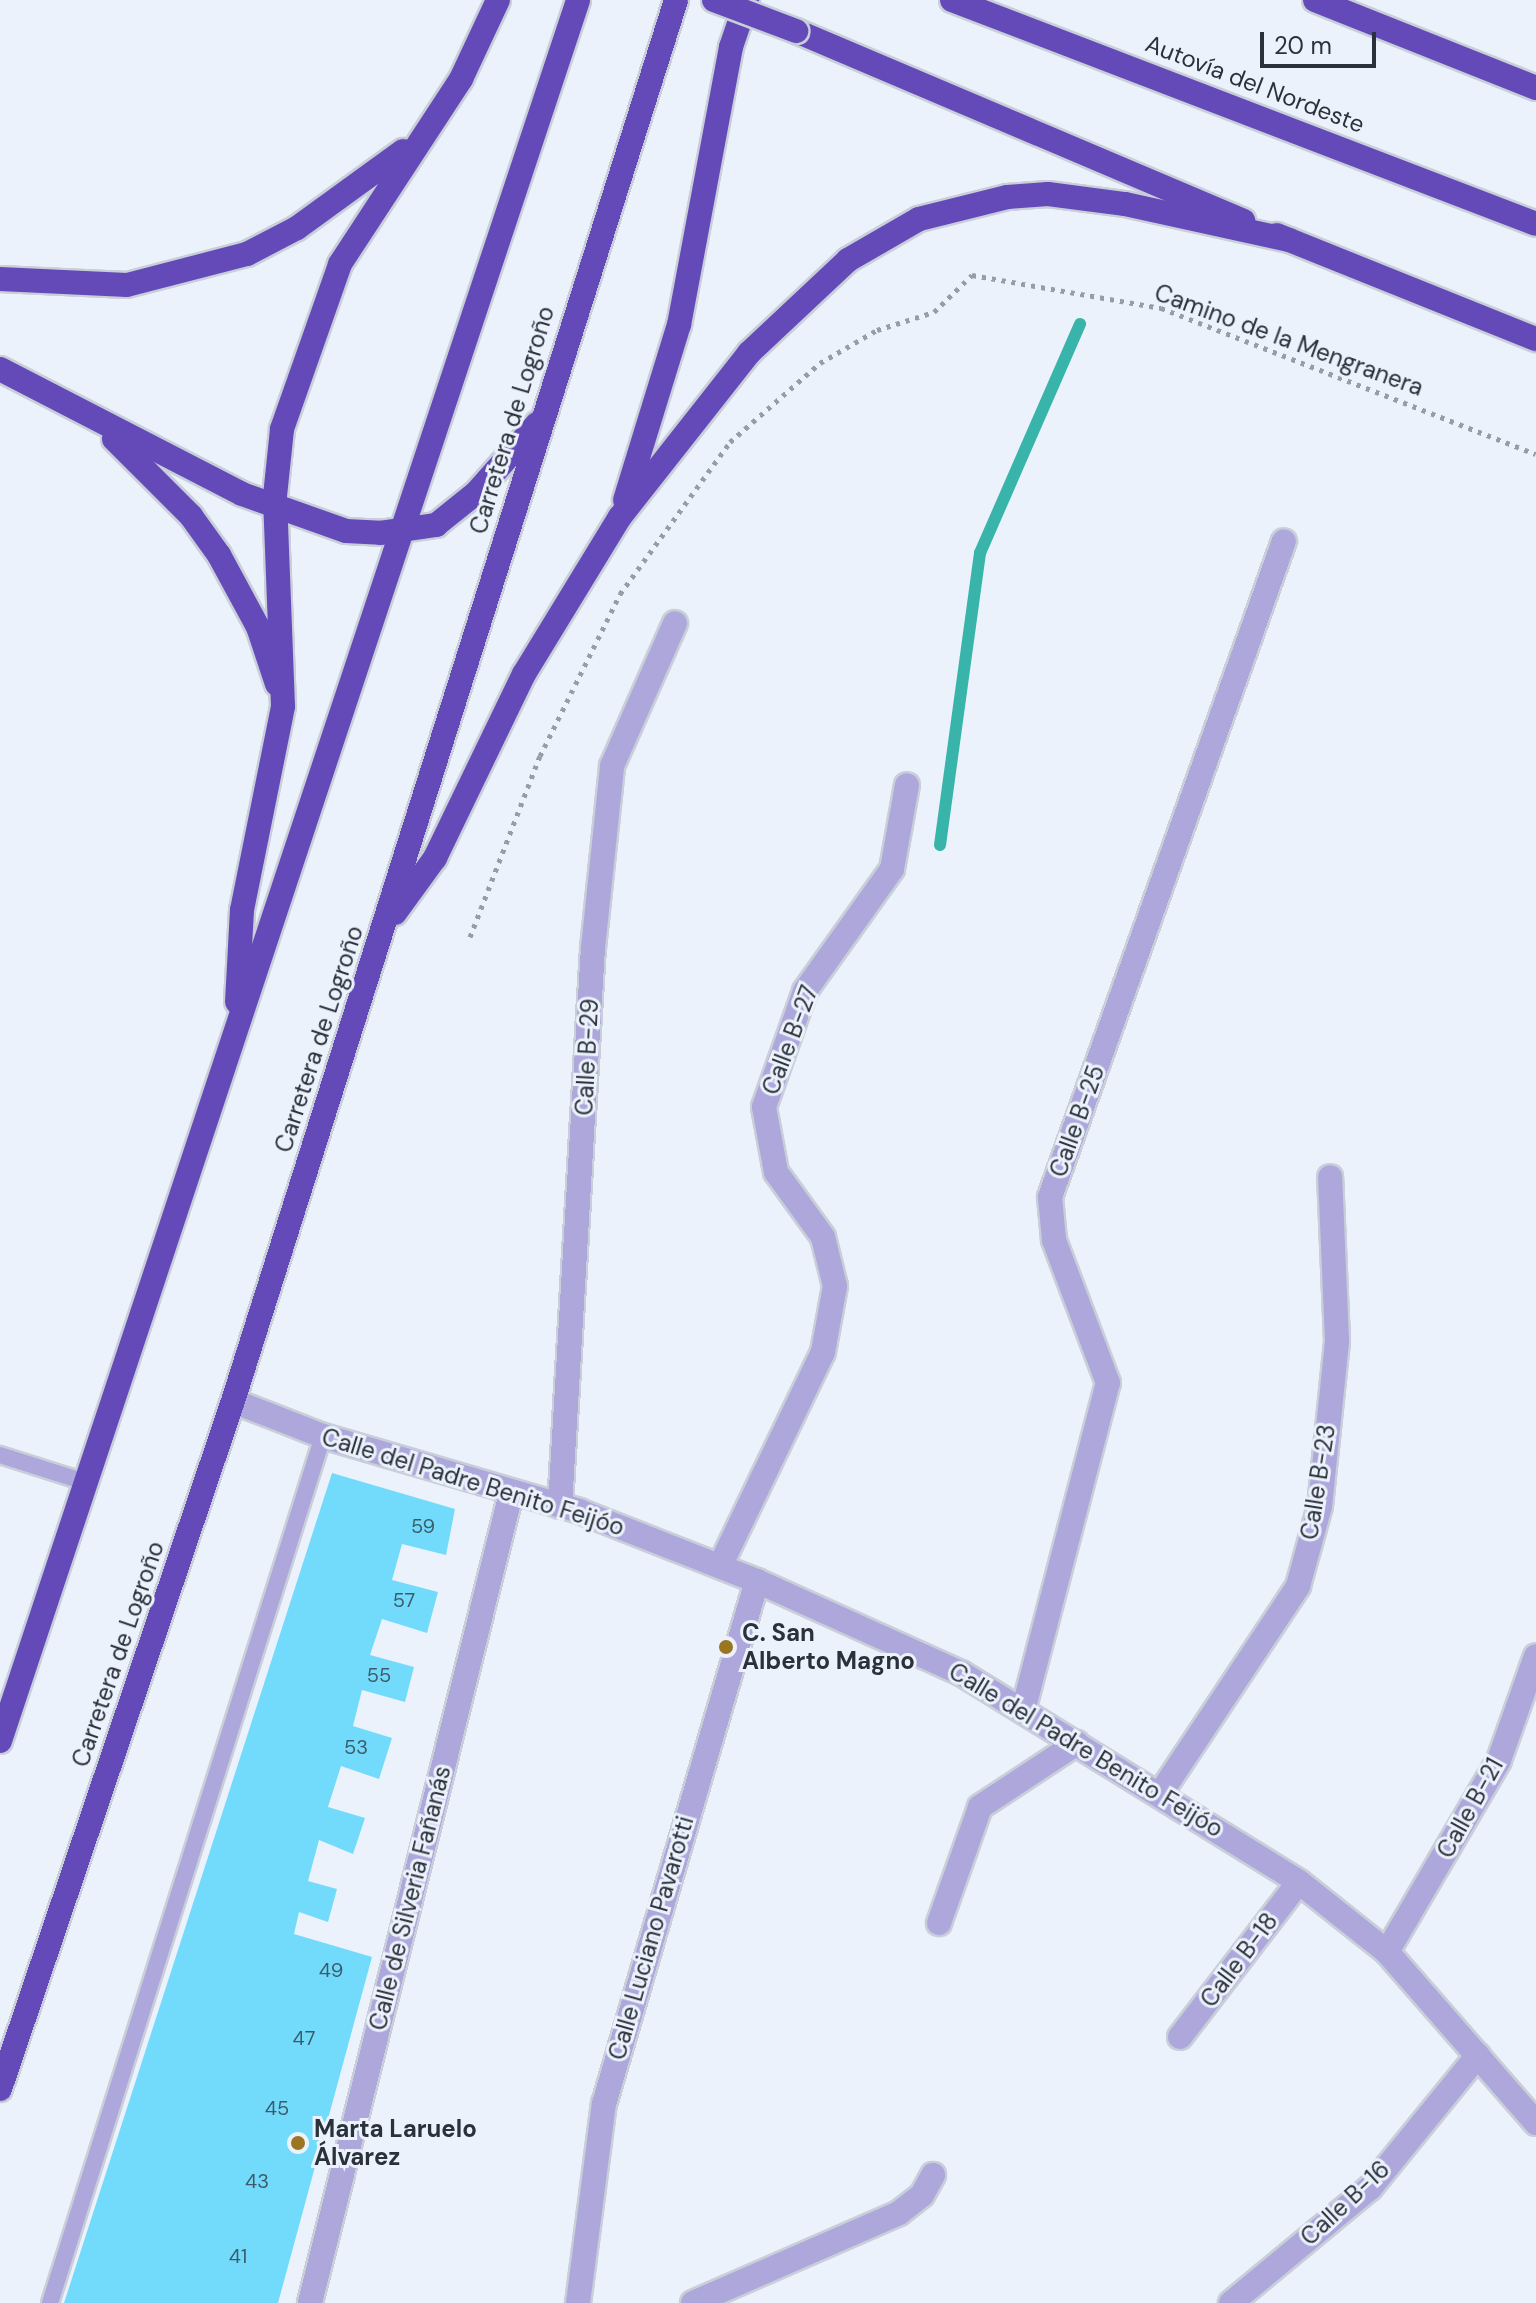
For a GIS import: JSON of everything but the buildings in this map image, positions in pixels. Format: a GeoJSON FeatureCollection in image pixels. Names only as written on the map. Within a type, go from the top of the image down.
{"type":"FeatureCollection","features":[{"type":"Feature","properties":{"kind":"highway"},"geometry":{"type":"LineString","coordinates":[[235,1036],[242,910],[283,706],[275,509],[282,429],[329,288],[364,221],[427,132],[498,0]]}},
{"type":"Feature","properties":{"kind":"highway"},"geometry":{"type":"LineString","coordinates":[[0,1741],[578,0]]}},
{"type":"Feature","properties":{"kind":"highway","name":"Carretera de Logroño"},"geometry":{"type":"LineString","coordinates":[[0,2089],[233,1401],[676,0]]}},
{"type":"Feature","properties":{"kind":"highway"},"geometry":{"type":"LineString","coordinates":[[714,0],[796,31],[1289,240],[1536,339]]}},
{"type":"Feature","properties":{"kind":"highway"},"geometry":{"type":"LineString","coordinates":[[620,517],[679,325],[731,47],[747,0]]}},
{"type":"Feature","properties":{"kind":"highway","name":"Autovía del Nordeste"},"geometry":{"type":"LineString","coordinates":[[952,0],[1536,224]]}},
{"type":"Feature","properties":{"kind":"highway"},"geometry":{"type":"LineString","coordinates":[[1315,0],[1536,88]]}},
{"type":"Feature","properties":{"kind":"highway"},"geometry":{"type":"LineString","coordinates":[[0,279],[127,285],[247,254],[297,228],[427,132]]}},
{"type":"Feature","properties":{"kind":"highway"},"geometry":{"type":"LineString","coordinates":[[384,927],[435,858],[524,674],[620,517],[687,425],[797,302],[848,260],[919,219],[993,199],[1048,194],[1125,204],[1289,240]]}},
{"type":"Feature","properties":{"kind":"highway"},"geometry":{"type":"LineString","coordinates":[[0,369],[95,421],[275,509],[346,531],[403,531],[436,525],[455,513],[542,419]]}},
{"type":"Feature","properties":{"kind":"highway"},"geometry":{"type":"LineString","coordinates":[[95,421],[191,516],[219,555],[258,627],[283,706]]}},
{"type":"Feature","properties":{"kind":"street","name":"Calle B-25"},"geometry":{"type":"LineString","coordinates":[[1023,1711],[1108,1383],[1054,1240],[1050,1197],[1284,541]]}},
{"type":"Feature","properties":{"kind":"street","name":"Calle B-29"},"geometry":{"type":"LineString","coordinates":[[560,1506],[593,948],[612,766],[675,623]]}},
{"type":"Feature","properties":{"kind":"street","name":"Calle B-27"},"geometry":{"type":"LineString","coordinates":[[720,1566],[823,1352],[835,1286],[823,1237],[776,1172],[764,1107],[805,991],[892,869],[907,785]]}},
{"type":"Feature","properties":{"kind":"street","name":"Calle B-23"},"geometry":{"type":"LineString","coordinates":[[1160,1794],[1298,1586],[1320,1506],[1337,1341],[1330,1177]]}},
{"type":"Feature","properties":{"kind":"street","name":"Calle del Padre Benito Feijóo"},"geometry":{"type":"LineString","coordinates":[[233,1401],[323,1436],[560,1506],[757,1581],[961,1673],[1299,1882],[1387,1952],[1536,2123]]}},
{"type":"Feature","properties":{"kind":"street","name":"Calle de Silveria Fañanás"},"geometry":{"type":"LineString","coordinates":[[310,2303],[511,1493]]}},
{"type":"Feature","properties":{"kind":"street","name":"Calle Luciano Pavarotti"},"geometry":{"type":"LineString","coordinates":[[578,2303],[604,2104],[757,1581]]}},
{"type":"Feature","properties":{"kind":"street","name":"Calle B-21"},"geometry":{"type":"LineString","coordinates":[[1387,1952],[1499,1760],[1536,1656]]}},
{"type":"Feature","properties":{"kind":"street"},"geometry":{"type":"LineString","coordinates":[[939,1923],[980,1807],[1077,1743]]}},
{"type":"Feature","properties":{"kind":"street","name":"Calle B-18"},"geometry":{"type":"LineString","coordinates":[[1180,2037],[1299,1882]]}},
{"type":"Feature","properties":{"kind":"street","name":"Calle B-16"},"geometry":{"type":"LineString","coordinates":[[1231,2303],[1370,2188],[1478,2055]]}},
{"type":"Feature","properties":{"kind":"street"},"geometry":{"type":"LineString","coordinates":[[693,2303],[899,2213],[922,2195],[933,2175]]}},
{"type":"Feature","properties":{"kind":"lane"},"geometry":{"type":"LineString","coordinates":[[50,2303],[323,1436]]}},
{"type":"Feature","properties":{"kind":"lane"},"geometry":{"type":"LineString","coordinates":[[0,1455],[85,1482]]}},
{"type":"Feature","properties":{"kind":"path","name":"Camino de la Mengranera"},"geometry":{"type":"LineString","coordinates":[[470,937],[540,756],[620,594],[730,442],[820,363],[877,330],[934,312],[972,275],[1161,308],[1536,454]]}},
{"type":"Feature","properties":{"kind":"waterway"},"geometry":{"type":"LineString","coordinates":[[940,845],[980,553],[1080,324]]}},
{"type":"Feature","properties":{"kind":"place","name":"C. San Alberto Magno"},"geometry":{"type":"Point","coordinates":[726,1647]}},
{"type":"Feature","properties":{"kind":"place","name":"Marta Laruelo Álvarez"},"geometry":{"type":"Point","coordinates":[298,2143]}}]}
